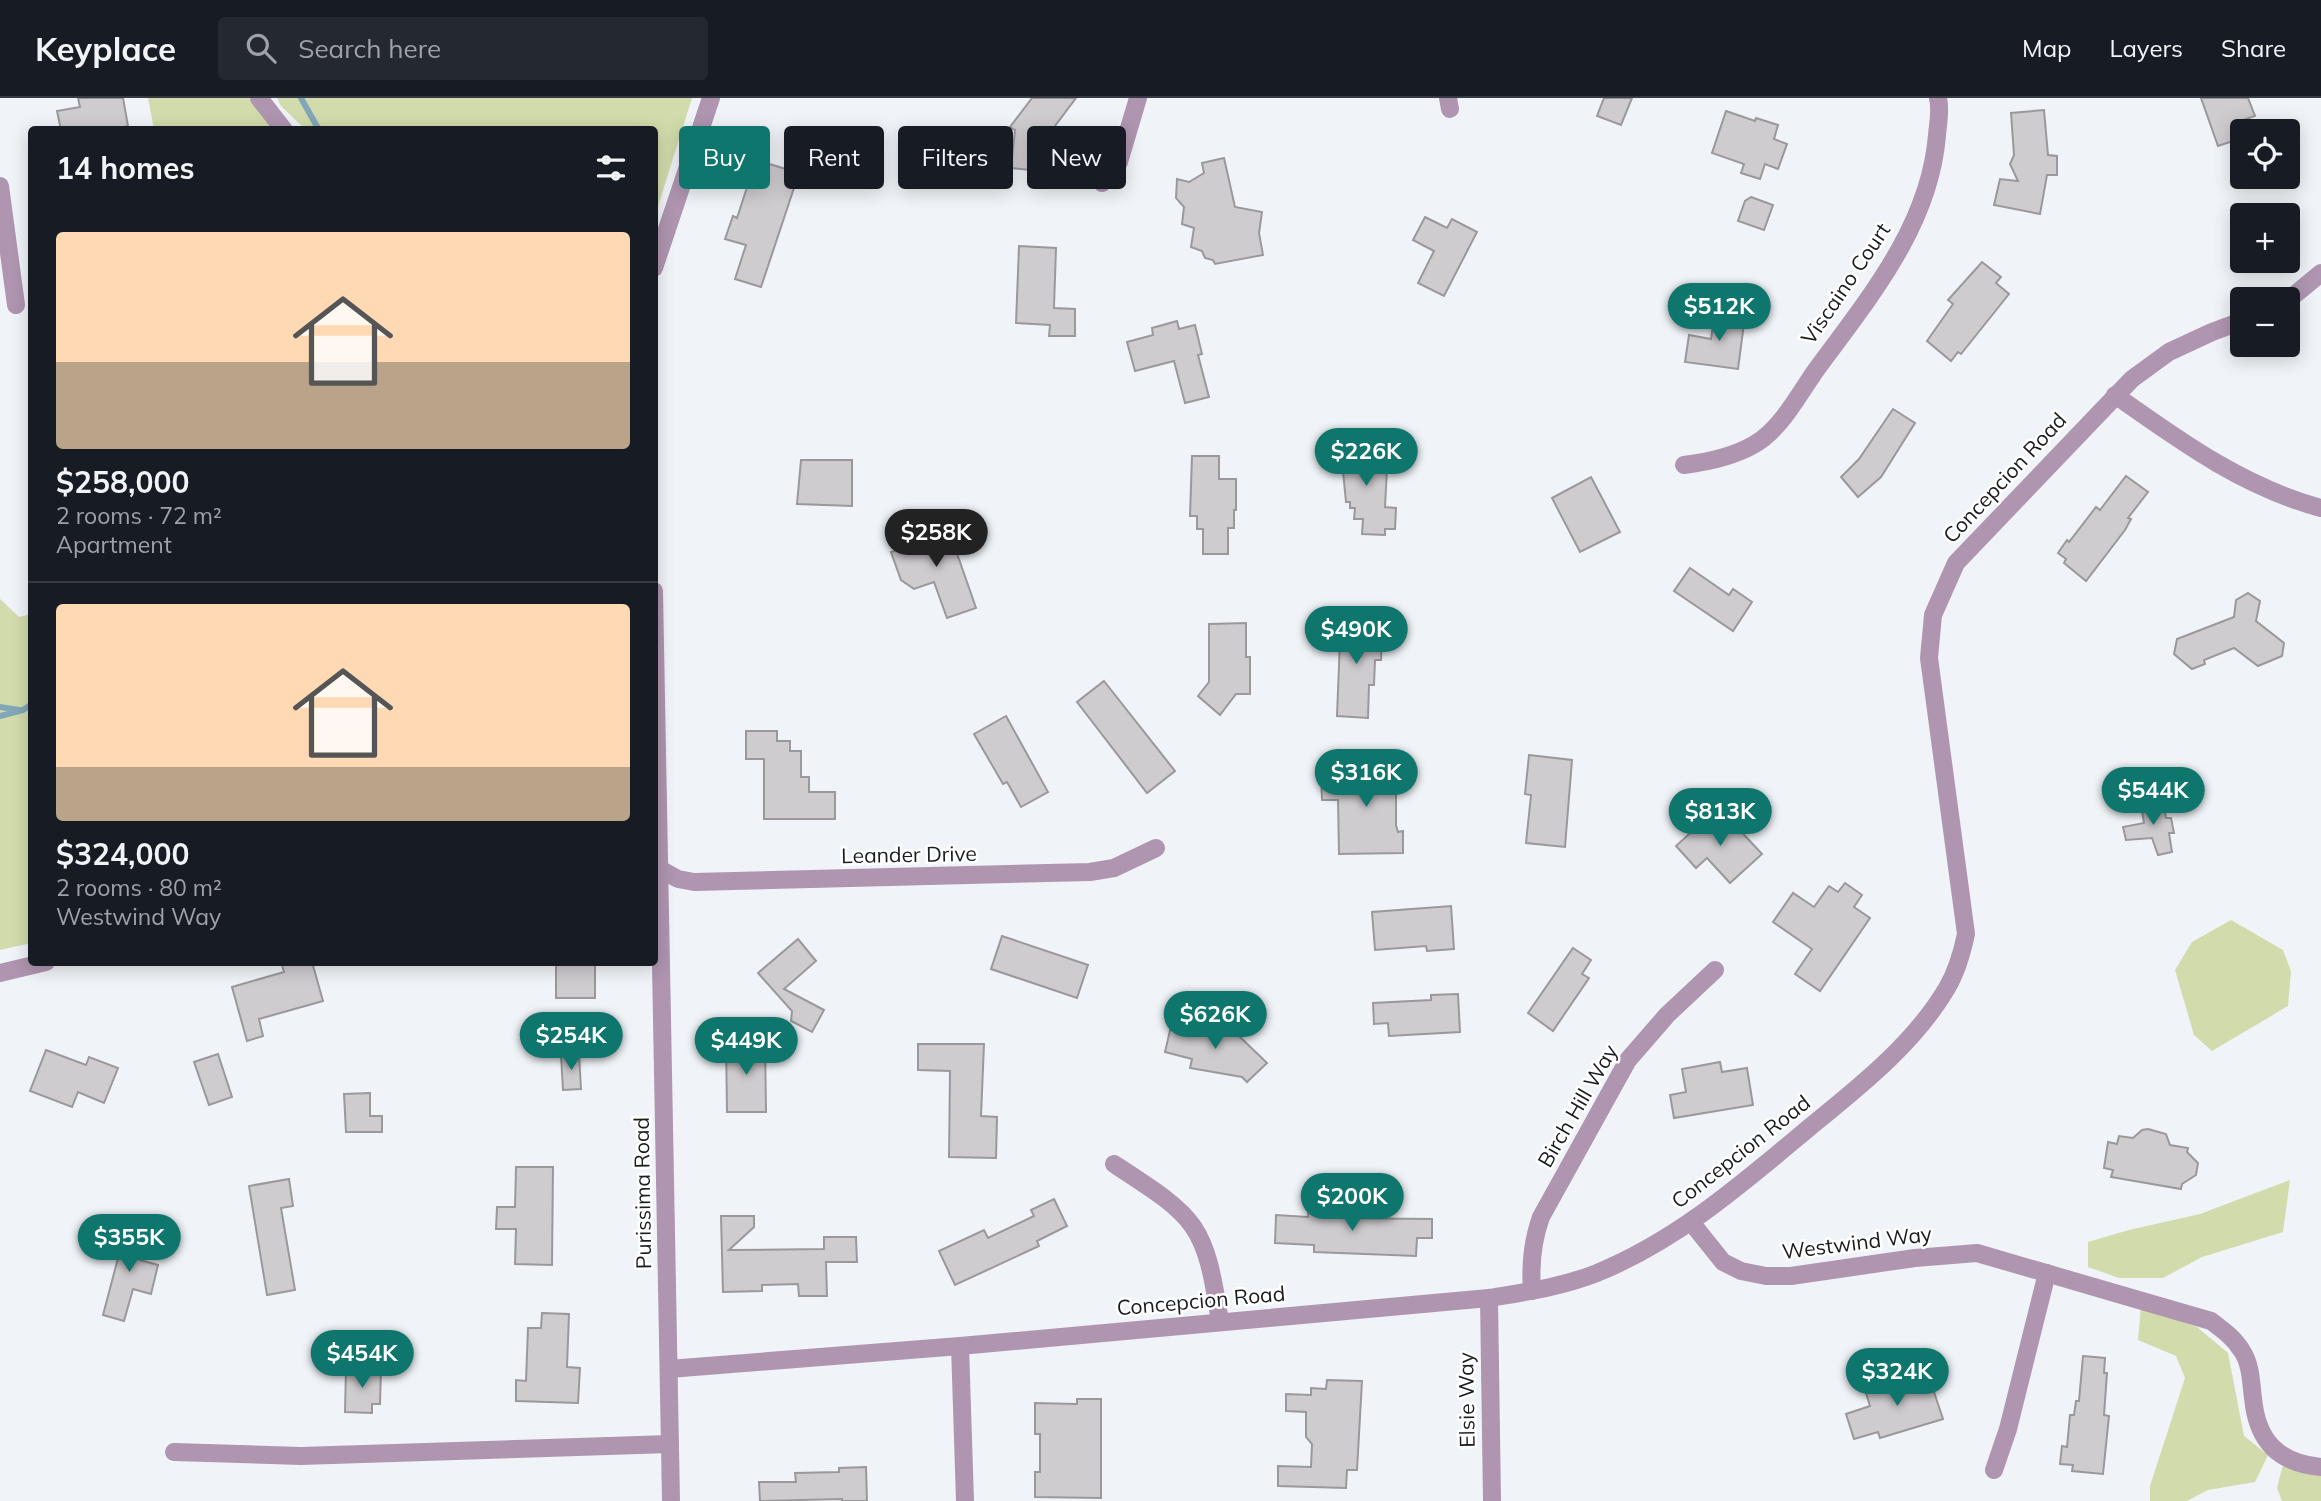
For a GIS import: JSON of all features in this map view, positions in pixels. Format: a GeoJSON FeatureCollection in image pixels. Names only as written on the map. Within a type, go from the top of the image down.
{"type":"FeatureCollection","features":[{"type":"Feature","properties":{"kind":"street"},"geometry":{"type":"LineString","coordinates":[[259,98],[281,126]]}},
{"type":"Feature","properties":{"kind":"street"},"geometry":{"type":"LineString","coordinates":[[658,256],[711,98]]}},
{"type":"Feature","properties":{"kind":"street"},"geometry":{"type":"LineString","coordinates":[[1126,138],[1138,98]]}},
{"type":"Feature","properties":{"kind":"street","name":"Viscaino Court"},"geometry":{"type":"LineString","coordinates":[[1684,466],[1714,462],[1756,444],[1778,423],[1862,307],[1890,266],[1918,214],[1935,157],[1938,98]]}},
{"type":"Feature","properties":{"kind":"street"},"geometry":{"type":"LineString","coordinates":[[0,186],[16,305]]}},
{"type":"Feature","properties":{"kind":"street"},"geometry":{"type":"LineString","coordinates":[[2300,290],[2321,273]]}},
{"type":"Feature","properties":{"kind":"street","name":"Concepcion Road"},"geometry":{"type":"LineString","coordinates":[[669,1369],[960,1346],[1489,1298],[1532,1291],[1597,1273],[1691,1222],[1723,1200],[1850,1094],[1905,1043],[1946,990],[1959,963],[1966,934],[1929,658],[1933,615],[1956,563],[2132,379],[2169,352],[2230,325]]}},
{"type":"Feature","properties":{"kind":"street"},"geometry":{"type":"LineString","coordinates":[[2115,395],[2171,435],[2248,481],[2284,498],[2321,508]]}},
{"type":"Feature","properties":{"kind":"street","name":"Leander Drive"},"geometry":{"type":"LineString","coordinates":[[658,869],[677,879],[694,882],[1051,875],[1114,868],[1156,848]]}},
{"type":"Feature","properties":{"kind":"street","name":"Purissima Road"},"geometry":{"type":"LineString","coordinates":[[658,910],[671,1501]]}},
{"type":"Feature","properties":{"kind":"street"},"geometry":{"type":"LineString","coordinates":[[0,973],[29,966]]}},
{"type":"Feature","properties":{"kind":"street","name":"Birch Hill Way"},"geometry":{"type":"LineString","coordinates":[[1532,1291],[1530,1259],[1541,1217],[1628,1060],[1667,1015],[1715,971]]}},
{"type":"Feature","properties":{"kind":"street"},"geometry":{"type":"LineString","coordinates":[[1114,1164],[1176,1206],[1200,1235],[1209,1256],[1220,1322]]}},
{"type":"Feature","properties":{"kind":"street","name":"Westwind Way"},"geometry":{"type":"LineString","coordinates":[[1691,1222],[1723,1262],[1741,1271],[1766,1276],[1791,1276],[1914,1258],[1977,1253],[2211,1321],[2229,1335],[2243,1352],[2250,1374],[2258,1427],[2271,1448],[2286,1458],[2321,1467]]}},
{"type":"Feature","properties":{"kind":"street"},"geometry":{"type":"LineString","coordinates":[[1994,1470],[2008,1429],[2047,1273]]}},
{"type":"Feature","properties":{"kind":"street","name":"Elsie Way"},"geometry":{"type":"LineString","coordinates":[[1489,1298],[1492,1501]]}},
{"type":"Feature","properties":{"kind":"street"},"geometry":{"type":"LineString","coordinates":[[960,1346],[965,1501]]}},
{"type":"Feature","properties":{"kind":"street"},"geometry":{"type":"LineString","coordinates":[[174,1452],[300,1456],[670,1444]]}},
{"type":"Feature","properties":{"kind":"green space"},"geometry":{"type":"Polygon","coordinates":[[[148,98],[260,98],[272,126],[153,126],[148,98]]]}},
{"type":"Feature","properties":{"kind":"green space"},"geometry":{"type":"Polygon","coordinates":[[[277,98],[692,98],[683,126],[679,126],[679,139],[658,206],[658,126],[302,126],[281,106],[277,98]]]}},
{"type":"Feature","properties":{"kind":"green space"},"geometry":{"type":"Polygon","coordinates":[[[0,599],[19,617],[28,615],[28,944],[0,950],[0,599]]]}},
{"type":"Feature","properties":{"kind":"green space"},"geometry":{"type":"Polygon","coordinates":[[[2231,920],[2283,950],[2291,971],[2288,1006],[2212,1051],[2194,1035],[2175,970],[2192,942],[2231,920]]]}},
{"type":"Feature","properties":{"kind":"green space"},"geometry":{"type":"Polygon","coordinates":[[[2290,1180],[2283,1232],[2202,1257],[2163,1278],[2119,1278],[2088,1267],[2088,1242],[2200,1214],[2290,1180]]]}},
{"type":"Feature","properties":{"kind":"green space"},"geometry":{"type":"Polygon","coordinates":[[[2141,1307],[2197,1327],[2228,1353],[2244,1436],[2268,1455],[2255,1482],[2208,1490],[2187,1501],[2150,1501],[2150,1486],[2185,1378],[2176,1356],[2138,1340],[2141,1307]]]}},
{"type":"Feature","properties":{"kind":"green space"},"geometry":{"type":"Polygon","coordinates":[[[2285,1457],[2321,1471],[2321,1501],[2282,1501],[2277,1488],[2285,1457]]]}},
{"type":"Feature","properties":{"kind":"building"},"geometry":{"type":"Polygon","coordinates":[[[78,98],[123,98],[128,126],[60,126],[57,111],[80,107],[78,98]]]}},
{"type":"Feature","properties":{"kind":"building"},"geometry":{"type":"Polygon","coordinates":[[[1032,98],[1076,98],[1055,126],[1027,126],[1027,170],[1013,168],[1015,130],[1011,126],[1032,98]]]}},
{"type":"Feature","properties":{"kind":"building"},"geometry":{"type":"Polygon","coordinates":[[[1604,98],[1632,98],[1621,125],[1597,116],[1604,98]]]}},
{"type":"Feature","properties":{"kind":"building"},"geometry":{"type":"Polygon","coordinates":[[[2201,98],[2248,98],[2255,116],[2230,119],[2230,142],[2218,146],[2201,98]]]}},
{"type":"Feature","properties":{"kind":"building"},"geometry":{"type":"Polygon","coordinates":[[[2044,110],[2048,155],[2057,156],[2057,175],[2047,175],[2040,214],[1994,205],[2000,179],[2018,181],[2010,164],[2014,155],[2011,113],[2044,110]]]}},
{"type":"Feature","properties":{"kind":"building"},"geometry":{"type":"Polygon","coordinates":[[[1726,111],[1755,121],[1756,118],[1778,125],[1774,139],[1787,144],[1778,169],[1765,164],[1760,179],[1741,173],[1744,164],[1712,153],[1726,111]]]}},
{"type":"Feature","properties":{"kind":"building"},"geometry":{"type":"Polygon","coordinates":[[[1224,158],[1235,207],[1262,212],[1259,233],[1263,255],[1215,264],[1213,260],[1205,258],[1202,251],[1191,247],[1194,228],[1182,224],[1184,207],[1176,198],[1177,179],[1189,182],[1204,173],[1202,163],[1224,158]]]}},
{"type":"Feature","properties":{"kind":"building"},"geometry":{"type":"Polygon","coordinates":[[[770,164],[784,168],[784,189],[794,189],[761,287],[735,279],[746,245],[725,239],[733,216],[737,218],[746,189],[770,189],[770,164]]]}},
{"type":"Feature","properties":{"kind":"building"},"geometry":{"type":"Polygon","coordinates":[[[1751,197],[1773,205],[1764,230],[1738,221],[1745,201],[1751,197]]]}},
{"type":"Feature","properties":{"kind":"building"},"geometry":{"type":"Polygon","coordinates":[[[1425,217],[1447,228],[1452,219],[1477,232],[1444,296],[1418,283],[1434,251],[1413,240],[1425,217]]]}},
{"type":"Feature","properties":{"kind":"building"},"geometry":{"type":"Polygon","coordinates":[[[1019,246],[1056,248],[1054,308],[1075,309],[1075,336],[1049,336],[1050,325],[1016,323],[1019,246]]]}},
{"type":"Feature","properties":{"kind":"building"},"geometry":{"type":"Polygon","coordinates":[[[1982,262],[2001,277],[1996,283],[2009,294],[1961,354],[1958,352],[1951,361],[1927,341],[1953,304],[1948,300],[1982,262]]]}},
{"type":"Feature","properties":{"kind":"building"},"geometry":{"type":"Polygon","coordinates":[[[1715,312],[1745,316],[1738,369],[1685,362],[1689,335],[1711,339],[1715,312]]]}},
{"type":"Feature","properties":{"kind":"building"},"geometry":{"type":"Polygon","coordinates":[[[1177,321],[1179,329],[1195,325],[1202,354],[1198,355],[1209,397],[1185,403],[1174,361],[1135,371],[1127,342],[1153,335],[1152,328],[1177,321]]]}},
{"type":"Feature","properties":{"kind":"building"},"geometry":{"type":"Polygon","coordinates":[[[1893,409],[1915,423],[1881,477],[1858,497],[1841,477],[1859,459],[1893,409]]]}},
{"type":"Feature","properties":{"kind":"building"},"geometry":{"type":"Polygon","coordinates":[[[1344,436],[1368,437],[1367,468],[1387,469],[1385,507],[1396,508],[1395,529],[1385,529],[1385,535],[1362,534],[1363,519],[1354,519],[1355,508],[1350,508],[1350,502],[1346,502],[1344,436]]]}},
{"type":"Feature","properties":{"kind":"building"},"geometry":{"type":"Polygon","coordinates":[[[1192,456],[1219,456],[1219,479],[1236,479],[1236,510],[1234,528],[1228,528],[1228,554],[1203,554],[1203,529],[1197,529],[1197,516],[1190,516],[1192,456]]]}},
{"type":"Feature","properties":{"kind":"building"},"geometry":{"type":"Polygon","coordinates":[[[801,460],[852,460],[852,506],[797,504],[801,460]]]}},
{"type":"Feature","properties":{"kind":"building"},"geometry":{"type":"Polygon","coordinates":[[[2126,476],[2148,492],[2128,518],[2131,519],[2125,530],[2086,581],[2064,563],[2066,559],[2058,553],[2096,507],[2100,510],[2126,476]]]}},
{"type":"Feature","properties":{"kind":"building"},"geometry":{"type":"Polygon","coordinates":[[[1591,477],[1620,532],[1580,552],[1552,498],[1591,477]]]}},
{"type":"Feature","properties":{"kind":"building"},"geometry":{"type":"Polygon","coordinates":[[[946,522],[976,608],[947,618],[934,582],[914,589],[901,580],[891,552],[920,542],[917,532],[946,522]]]}},
{"type":"Feature","properties":{"kind":"building"},"geometry":{"type":"Polygon","coordinates":[[[1690,568],[1729,595],[1733,589],[1752,602],[1733,631],[1674,591],[1690,568]]]}},
{"type":"Feature","properties":{"kind":"building"},"geometry":{"type":"Polygon","coordinates":[[[2248,593],[2260,601],[2256,621],[2284,643],[2282,656],[2258,666],[2234,648],[2204,660],[2205,664],[2192,669],[2174,654],[2177,639],[2234,617],[2236,600],[2248,593]]]}},
{"type":"Feature","properties":{"kind":"building"},"geometry":{"type":"Polygon","coordinates":[[[1341,615],[1371,616],[1370,639],[1382,639],[1381,660],[1375,660],[1374,685],[1369,685],[1368,718],[1337,716],[1341,615]]]}},
{"type":"Feature","properties":{"kind":"building"},"geometry":{"type":"Polygon","coordinates":[[[1246,623],[1250,694],[1236,694],[1220,715],[1198,696],[1209,682],[1209,624],[1246,623]]]}},
{"type":"Feature","properties":{"kind":"building"},"geometry":{"type":"Polygon","coordinates":[[[1104,681],[1175,771],[1147,793],[1077,702],[1104,681]]]}},
{"type":"Feature","properties":{"kind":"building"},"geometry":{"type":"Polygon","coordinates":[[[1006,716],[1048,792],[1021,807],[1007,782],[1003,784],[974,734],[1006,716]]]}},
{"type":"Feature","properties":{"kind":"building"},"geometry":{"type":"Polygon","coordinates":[[[746,731],[777,731],[777,741],[790,741],[790,751],[801,751],[801,777],[809,777],[809,792],[835,792],[835,819],[764,819],[764,759],[746,759],[746,731]]]}},
{"type":"Feature","properties":{"kind":"building"},"geometry":{"type":"Polygon","coordinates":[[[1529,755],[1572,760],[1565,847],[1526,843],[1531,795],[1525,794],[1529,755]]]}},
{"type":"Feature","properties":{"kind":"building"},"geometry":{"type":"Polygon","coordinates":[[[1401,769],[1402,792],[1396,792],[1396,825],[1398,832],[1403,831],[1403,853],[1339,854],[1338,800],[1322,800],[1321,771],[1401,769]]]}},
{"type":"Feature","properties":{"kind":"building"},"geometry":{"type":"Polygon","coordinates":[[[2162,797],[2166,818],[2171,818],[2174,833],[2169,833],[2172,852],[2158,855],[2152,838],[2126,840],[2123,827],[2144,823],[2142,811],[2146,810],[2147,799],[2162,797]]]}},
{"type":"Feature","properties":{"kind":"building"},"geometry":{"type":"Polygon","coordinates":[[[1711,814],[1726,831],[1734,824],[1762,854],[1730,883],[1707,858],[1696,868],[1676,846],[1711,814]]]}},
{"type":"Feature","properties":{"kind":"building"},"geometry":{"type":"Polygon","coordinates":[[[1845,883],[1862,895],[1854,907],[1870,918],[1820,991],[1795,974],[1812,949],[1773,922],[1793,893],[1814,907],[1829,886],[1838,892],[1845,883]]]}},
{"type":"Feature","properties":{"kind":"building"},"geometry":{"type":"Polygon","coordinates":[[[1451,906],[1454,949],[1427,951],[1426,946],[1375,950],[1372,912],[1451,906]]]}},
{"type":"Feature","properties":{"kind":"building"},"geometry":{"type":"Polygon","coordinates":[[[1002,936],[1088,965],[1077,998],[991,969],[1002,936]]]}},
{"type":"Feature","properties":{"kind":"building"},"geometry":{"type":"Polygon","coordinates":[[[798,939],[816,961],[784,989],[824,1010],[812,1032],[791,1021],[792,1011],[758,973],[798,939]]]}},
{"type":"Feature","properties":{"kind":"building"},"geometry":{"type":"Polygon","coordinates":[[[1573,948],[1591,960],[1582,974],[1589,978],[1553,1031],[1528,1013],[1573,948]]]}},
{"type":"Feature","properties":{"kind":"building"},"geometry":{"type":"Polygon","coordinates":[[[282,966],[313,966],[323,1001],[259,1019],[263,1036],[247,1041],[232,987],[284,972],[282,966]]]}},
{"type":"Feature","properties":{"kind":"building"},"geometry":{"type":"Polygon","coordinates":[[[556,966],[595,966],[595,998],[556,998],[556,966]]]}},
{"type":"Feature","properties":{"kind":"building"},"geometry":{"type":"Polygon","coordinates":[[[1458,994],[1460,1032],[1389,1036],[1388,1023],[1374,1024],[1373,1003],[1431,1000],[1431,995],[1458,994]]]}},
{"type":"Feature","properties":{"kind":"building"},"geometry":{"type":"Polygon","coordinates":[[[1172,1022],[1219,1033],[1220,1027],[1238,1031],[1238,1035],[1267,1063],[1247,1082],[1242,1077],[1190,1068],[1192,1059],[1165,1052],[1172,1022]]]}},
{"type":"Feature","properties":{"kind":"building"},"geometry":{"type":"Polygon","coordinates":[[[765,1041],[766,1112],[727,1112],[726,1042],[765,1041]]]}},
{"type":"Feature","properties":{"kind":"building"},"geometry":{"type":"Polygon","coordinates":[[[918,1044],[984,1044],[981,1116],[997,1117],[996,1158],[949,1157],[950,1071],[918,1070],[918,1044]]]}},
{"type":"Feature","properties":{"kind":"building"},"geometry":{"type":"Polygon","coordinates":[[[46,1050],[86,1065],[89,1057],[118,1068],[104,1103],[78,1092],[72,1107],[30,1091],[46,1050]]]}},
{"type":"Feature","properties":{"kind":"building"},"geometry":{"type":"Polygon","coordinates":[[[218,1054],[232,1097],[209,1105],[194,1062],[218,1054]]]}},
{"type":"Feature","properties":{"kind":"building"},"geometry":{"type":"Polygon","coordinates":[[[579,1054],[581,1089],[563,1090],[561,1055],[579,1054]]]}},
{"type":"Feature","properties":{"kind":"building"},"geometry":{"type":"Polygon","coordinates":[[[1720,1062],[1722,1072],[1747,1068],[1753,1105],[1674,1118],[1670,1095],[1686,1092],[1682,1069],[1720,1062]]]}},
{"type":"Feature","properties":{"kind":"building"},"geometry":{"type":"Polygon","coordinates":[[[370,1093],[370,1116],[382,1116],[382,1132],[346,1132],[344,1094],[370,1093]]]}},
{"type":"Feature","properties":{"kind":"building"},"geometry":{"type":"Polygon","coordinates":[[[2142,1130],[2166,1134],[2170,1145],[2188,1148],[2187,1152],[2198,1163],[2196,1175],[2182,1184],[2181,1189],[2111,1177],[2113,1170],[2104,1168],[2108,1142],[2117,1144],[2119,1136],[2133,1138],[2142,1130]]]}},
{"type":"Feature","properties":{"kind":"building"},"geometry":{"type":"Polygon","coordinates":[[[516,1167],[553,1167],[552,1265],[515,1264],[516,1229],[496,1229],[497,1207],[515,1207],[516,1167]]]}},
{"type":"Feature","properties":{"kind":"building"},"geometry":{"type":"Polygon","coordinates":[[[289,1179],[293,1206],[281,1208],[295,1290],[267,1295],[249,1186],[289,1179]]]}},
{"type":"Feature","properties":{"kind":"building"},"geometry":{"type":"Polygon","coordinates":[[[1054,1199],[1067,1226],[1037,1241],[1039,1246],[955,1285],[939,1251],[984,1230],[988,1238],[1034,1216],[1031,1210],[1054,1199]]]}},
{"type":"Feature","properties":{"kind":"building"},"geometry":{"type":"Polygon","coordinates":[[[1309,1203],[1333,1205],[1332,1218],[1432,1219],[1432,1238],[1417,1238],[1416,1256],[1314,1252],[1314,1245],[1275,1243],[1276,1215],[1308,1217],[1309,1203]]]}},
{"type":"Feature","properties":{"kind":"building"},"geometry":{"type":"Polygon","coordinates":[[[721,1216],[754,1216],[754,1227],[729,1250],[824,1249],[824,1237],[856,1237],[857,1262],[826,1262],[827,1296],[799,1296],[798,1284],[762,1285],[762,1291],[723,1292],[721,1216]]]}},
{"type":"Feature","properties":{"kind":"building"},"geometry":{"type":"Polygon","coordinates":[[[127,1224],[145,1229],[140,1260],[158,1265],[151,1294],[133,1289],[124,1321],[103,1315],[127,1224]]]}},
{"type":"Feature","properties":{"kind":"building"},"geometry":{"type":"Polygon","coordinates":[[[542,1313],[569,1314],[567,1367],[580,1368],[578,1403],[516,1401],[516,1380],[526,1381],[528,1328],[541,1328],[542,1313]]]}},
{"type":"Feature","properties":{"kind":"building"},"geometry":{"type":"Polygon","coordinates":[[[2083,1356],[2105,1358],[2104,1373],[2107,1373],[2104,1415],[2109,1416],[2103,1474],[2072,1471],[2073,1465],[2060,1464],[2062,1446],[2067,1447],[2070,1415],[2074,1415],[2076,1401],[2079,1401],[2083,1356]]]}},
{"type":"Feature","properties":{"kind":"building"},"geometry":{"type":"Polygon","coordinates":[[[346,1368],[381,1370],[380,1404],[372,1404],[372,1413],[345,1412],[346,1368]]]}},
{"type":"Feature","properties":{"kind":"building"},"geometry":{"type":"Polygon","coordinates":[[[1927,1371],[1943,1419],[1880,1438],[1878,1432],[1854,1439],[1846,1414],[1870,1406],[1865,1390],[1927,1371]]]}},
{"type":"Feature","properties":{"kind":"building"},"geometry":{"type":"Polygon","coordinates":[[[1327,1380],[1362,1381],[1357,1470],[1347,1470],[1346,1488],[1278,1486],[1278,1466],[1311,1467],[1312,1444],[1306,1437],[1306,1412],[1286,1411],[1286,1394],[1311,1395],[1311,1388],[1326,1389],[1327,1380]]]}},
{"type":"Feature","properties":{"kind":"building"},"geometry":{"type":"Polygon","coordinates":[[[1077,1399],[1101,1399],[1101,1498],[1035,1497],[1035,1472],[1040,1472],[1040,1434],[1035,1434],[1035,1403],[1077,1404],[1077,1399]]]}},
{"type":"Feature","properties":{"kind":"building"},"geometry":{"type":"Polygon","coordinates":[[[866,1467],[867,1501],[760,1501],[759,1482],[796,1482],[795,1473],[839,1472],[839,1468],[866,1467]]]}},
{"type":"Feature","properties":{"kind":"waterway"},"geometry":{"type":"LineString","coordinates":[[301,98],[317,126]]}},
{"type":"Feature","properties":{"kind":"waterway"},"geometry":{"type":"LineString","coordinates":[[0,707],[19,710]]}},
{"type":"Feature","properties":{"kind":"waterway"},"geometry":{"type":"LineString","coordinates":[[0,716],[28,707]]}}]}
